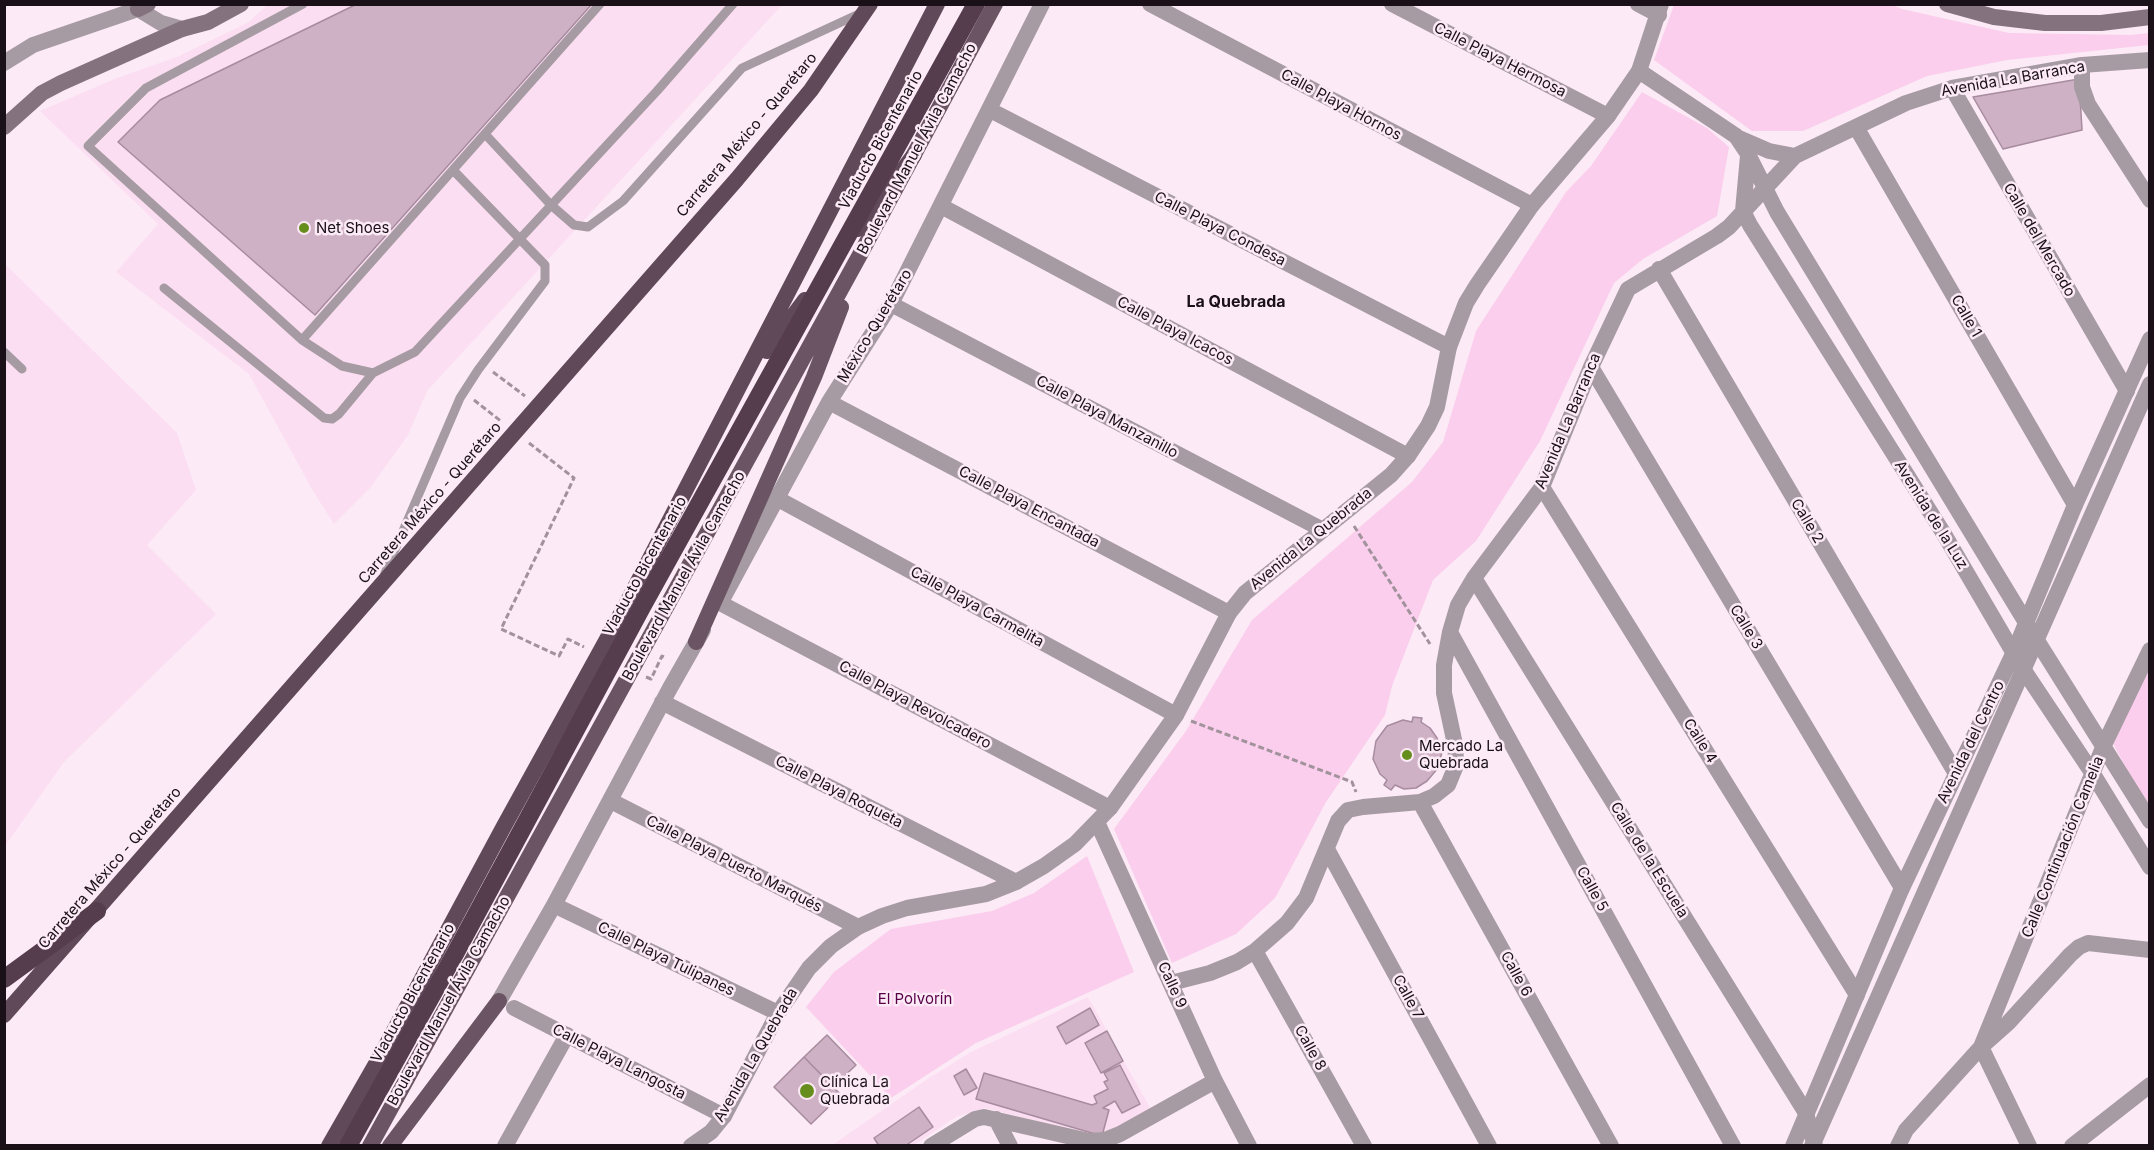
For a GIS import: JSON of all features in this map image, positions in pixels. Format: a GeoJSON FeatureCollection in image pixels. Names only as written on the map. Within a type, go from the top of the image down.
{"type":"FeatureCollection","features":[{"type":"Feature","properties":{"kind":"highway"},"geometry":{"type":"LineString","coordinates":[[329,1146],[628,601],[937,4]]}},
{"type":"Feature","properties":{"kind":"highway","name":"Viaducto Bicentenario"},"geometry":{"type":"LineString","coordinates":[[348,1146],[456,952],[642,607],[975,6]]}},
{"type":"Feature","properties":{"kind":"highway","name":"Carretera México - Querétaro"},"geometry":{"type":"LineString","coordinates":[[4,1015],[737,179],[811,90],[869,7]]}},
{"type":"Feature","properties":{"kind":"highway"},"geometry":{"type":"LineString","coordinates":[[737,391],[914,154]]}},
{"type":"Feature","properties":{"kind":"highway"},"geometry":{"type":"LineString","coordinates":[[4,979],[97,911]]}},
{"type":"Feature","properties":{"kind":"main road"},"geometry":{"type":"LineString","coordinates":[[4,127],[42,93],[61,83],[182,29],[208,22],[241,4]]}},
{"type":"Feature","properties":{"kind":"main road","name":"Boulevard Manuel Ávila Camacho"},"geometry":{"type":"LineString","coordinates":[[370,1146],[862,251],[994,4]]}},
{"type":"Feature","properties":{"kind":"main road"},"geometry":{"type":"LineString","coordinates":[[1947,4],[1994,17],[2045,23],[2101,23],[2150,17]]}},
{"type":"Feature","properties":{"kind":"main road"},"geometry":{"type":"LineString","coordinates":[[696,642],[814,377],[862,251]]}},
{"type":"Feature","properties":{"kind":"main road"},"geometry":{"type":"LineString","coordinates":[[390,1146],[507,1004]]}},
{"type":"Feature","properties":{"kind":"street","name":"México-Querétaro"},"geometry":{"type":"LineString","coordinates":[[507,1004],[554,905],[662,702],[778,499],[829,402],[891,304],[1042,4]]}},
{"type":"Feature","properties":{"kind":"street","name":"Calle Playa Hornos"},"geometry":{"type":"LineString","coordinates":[[1150,4],[1532,205]]}},
{"type":"Feature","properties":{"kind":"street","name":"Calle Playa Hermosa"},"geometry":{"type":"LineString","coordinates":[[1392,4],[1608,116]]}},
{"type":"Feature","properties":{"kind":"street"},"geometry":{"type":"LineString","coordinates":[[1638,4],[1660,10]]}},
{"type":"Feature","properties":{"kind":"street"},"geometry":{"type":"LineString","coordinates":[[4,63],[33,45],[143,7],[161,23],[182,29]]}},
{"type":"Feature","properties":{"kind":"street","name":"Avenida La Quebrada"},"geometry":{"type":"LineString","coordinates":[[691,1146],[711,1132],[724,1116],[778,1013],[809,968],[831,946],[858,927],[882,916],[907,908],[986,894],[1016,882],[1075,844],[1110,808],[1176,715],[1229,613],[1245,593],[1391,475],[1408,456],[1428,426],[1437,407],[1449,347],[1466,303],[1532,205],[1608,116],[1639,71],[1660,10]]}},
{"type":"Feature","properties":{"kind":"street","name":"Avenida La Barranca"},"geometry":{"type":"LineString","coordinates":[[1171,983],[1210,973],[1237,962],[1256,951],[1287,923],[1306,898],[1338,821],[1348,810],[1420,802],[1434,796],[1448,785],[1455,768],[1456,749],[1444,693],[1444,665],[1458,605],[1474,578],[1542,487],[1591,367],[1628,289],[1729,227],[1795,156],[1906,102],[1952,88],[2082,65],[2150,60]]}},
{"type":"Feature","properties":{"kind":"street"},"geometry":{"type":"LineString","coordinates":[[2082,65],[2082,87],[2088,104],[2150,200]]}},
{"type":"Feature","properties":{"kind":"street","name":"Avenida de la Luz"},"geometry":{"type":"LineString","coordinates":[[1639,71],[1736,136],[1748,154],[1777,212],[2036,639],[2150,821]]}},
{"type":"Feature","properties":{"kind":"street","name":"Calle del Mercado"},"geometry":{"type":"LineString","coordinates":[[1952,88],[2127,391]]}},
{"type":"Feature","properties":{"kind":"street","name":"Calle Playa Condesa"},"geometry":{"type":"LineString","coordinates":[[990,110],[1449,347]]}},
{"type":"Feature","properties":{"kind":"street","name":"Calle 1"},"geometry":{"type":"LineString","coordinates":[[1856,127],[2075,505]]}},
{"type":"Feature","properties":{"kind":"street"},"geometry":{"type":"LineString","coordinates":[[1736,136],[1768,151],[1795,156]]}},
{"type":"Feature","properties":{"kind":"street"},"geometry":{"type":"LineString","coordinates":[[1743,211],[1748,154]]}},
{"type":"Feature","properties":{"kind":"street","name":"Calle Playa Icacos"},"geometry":{"type":"LineString","coordinates":[[941,206],[1408,456]]}},
{"type":"Feature","properties":{"kind":"street","name":"Avenida de la Luz"},"geometry":{"type":"LineString","coordinates":[[1743,211],[1749,225],[1944,534],[2023,669],[2093,774],[2150,867]]}},
{"type":"Feature","properties":{"kind":"street","name":"Calle 2"},"geometry":{"type":"LineString","coordinates":[[1659,269],[1955,772]]}},
{"type":"Feature","properties":{"kind":"street","name":"Calle Playa Manzanillo"},"geometry":{"type":"LineString","coordinates":[[891,304],[1323,530]]}},
{"type":"Feature","properties":{"kind":"street","name":"Avenida del Centro"},"geometry":{"type":"LineString","coordinates":[[1793,1146],[1902,888],[1955,772],[2014,652],[2075,505],[2150,339]]}},
{"type":"Feature","properties":{"kind":"street","name":"Calle 3"},"geometry":{"type":"LineString","coordinates":[[1591,367],[1902,888]]}},
{"type":"Feature","properties":{"kind":"street","name":"Avenida del Centro"},"geometry":{"type":"LineString","coordinates":[[1814,1144],[2150,384]]}},
{"type":"Feature","properties":{"kind":"street","name":"Calle Playa Encantada"},"geometry":{"type":"LineString","coordinates":[[829,402],[1229,613]]}},
{"type":"Feature","properties":{"kind":"street","name":"Calle 4"},"geometry":{"type":"LineString","coordinates":[[1542,487],[1857,995]]}},
{"type":"Feature","properties":{"kind":"street","name":"Calle Playa Carmelita"},"geometry":{"type":"LineString","coordinates":[[778,499],[1176,715]]}},
{"type":"Feature","properties":{"kind":"street","name":"Calle de la Escuela"},"geometry":{"type":"LineString","coordinates":[[1474,578],[1806,1113],[1814,1144]]}},
{"type":"Feature","properties":{"kind":"street","name":"Calle Playa Revolcadero"},"geometry":{"type":"LineString","coordinates":[[720,603],[1110,808]]}},
{"type":"Feature","properties":{"kind":"street","name":"Calle 5"},"geometry":{"type":"LineString","coordinates":[[1450,632],[1733,1146]]}},
{"type":"Feature","properties":{"kind":"street","name":"Calle Continuación Camelia"},"geometry":{"type":"LineString","coordinates":[[1981,1047],[2104,745],[2150,650]]}},
{"type":"Feature","properties":{"kind":"street","name":"Calle Playa Roqueta"},"geometry":{"type":"LineString","coordinates":[[662,702],[1016,882]]}},
{"type":"Feature","properties":{"kind":"street","name":"Calle Playa Puerto Marqués"},"geometry":{"type":"LineString","coordinates":[[611,801],[858,927]]}},
{"type":"Feature","properties":{"kind":"street","name":"Calle 6"},"geometry":{"type":"LineString","coordinates":[[1420,802],[1611,1146]]}},
{"type":"Feature","properties":{"kind":"street","name":"Calle 9"},"geometry":{"type":"LineString","coordinates":[[1097,822],[1215,1081],[1250,1146]]}},
{"type":"Feature","properties":{"kind":"street","name":"Calle 7"},"geometry":{"type":"LineString","coordinates":[[1327,849],[1489,1146]]}},
{"type":"Feature","properties":{"kind":"street","name":"Calle Playa Tulipanes"},"geometry":{"type":"LineString","coordinates":[[554,905],[778,1013]]}},
{"type":"Feature","properties":{"kind":"street","name":"Calle Continuación Camelia"},"geometry":{"type":"LineString","coordinates":[[1898,1146],[1906,1130],[1981,1047],[2008,1023],[2079,947],[2088,943],[2150,950]]}},
{"type":"Feature","properties":{"kind":"street","name":"Calle 8"},"geometry":{"type":"LineString","coordinates":[[1256,951],[1364,1146]]}},
{"type":"Feature","properties":{"kind":"street","name":"Calle Playa Langosta"},"geometry":{"type":"LineString","coordinates":[[507,1004],[724,1116]]}},
{"type":"Feature","properties":{"kind":"street"},"geometry":{"type":"LineString","coordinates":[[505,1146],[567,1035]]}},
{"type":"Feature","properties":{"kind":"street"},"geometry":{"type":"LineString","coordinates":[[1981,1047],[2029,1146]]}},
{"type":"Feature","properties":{"kind":"street"},"geometry":{"type":"LineString","coordinates":[[931,1146],[975,1119],[984,1117],[1089,1141],[1124,1140],[1215,1081]]}},
{"type":"Feature","properties":{"kind":"street"},"geometry":{"type":"LineString","coordinates":[[2072,1146],[2150,1084]]}},
{"type":"Feature","properties":{"kind":"street"},"geometry":{"type":"LineString","coordinates":[[996,1119],[1010,1146]]}},
{"type":"Feature","properties":{"kind":"lane"},"geometry":{"type":"LineString","coordinates":[[303,4],[146,88],[88,146],[302,340],[342,366],[373,373]]}},
{"type":"Feature","properties":{"kind":"lane"},"geometry":{"type":"LineString","coordinates":[[302,340],[600,4]]}},
{"type":"Feature","properties":{"kind":"lane"},"geometry":{"type":"LineString","coordinates":[[164,288],[324,418],[332,419],[339,414],[373,373],[415,352],[657,91],[733,4]]}},
{"type":"Feature","properties":{"kind":"lane"},"geometry":{"type":"LineString","coordinates":[[485,134],[551,205],[574,225],[588,227],[623,201],[742,68],[869,7]]}},
{"type":"Feature","properties":{"kind":"lane"},"geometry":{"type":"LineString","coordinates":[[379,589],[460,398],[478,370],[545,281],[545,265],[453,170]]}},
{"type":"Feature","properties":{"kind":"lane"},"geometry":{"type":"LineString","coordinates":[[4,352],[22,369]]}},
{"type":"Feature","properties":{"kind":"path"},"geometry":{"type":"LineString","coordinates":[[494,371],[538,406]]}},
{"type":"Feature","properties":{"kind":"path"},"geometry":{"type":"LineString","coordinates":[[554,463],[574,478],[501,628],[560,657],[568,639],[588,649]]}},
{"type":"Feature","properties":{"kind":"path"},"geometry":{"type":"LineString","coordinates":[[1345,511],[1444,665]]}},
{"type":"Feature","properties":{"kind":"path"},"geometry":{"type":"LineString","coordinates":[[640,674],[651,679]]}},
{"type":"Feature","properties":{"kind":"path"},"geometry":{"type":"LineString","coordinates":[[1176,715],[1352,783],[1363,807]]}},
{"type":"Feature","properties":{"kind":"shaded area"},"geometry":{"type":"Polygon","coordinates":[[[267,5],[782,5],[427,391],[408,435],[370,488],[334,524],[313,491],[249,374],[116,272],[158,224],[40,111],[117,78],[177,57],[249,22],[267,5]]]}},
{"type":"Feature","properties":{"kind":"shaded area"},"geometry":{"type":"Polygon","coordinates":[[[5,264],[177,433],[196,490],[147,545],[216,614],[64,762],[5,846],[5,264]]]}},
{"type":"Feature","properties":{"kind":"shaded area"},"geometry":{"type":"Polygon","coordinates":[[[1088,997],[1153,1113],[1099,1137],[985,1108],[956,1117],[914,1145],[831,1146],[929,1078],[971,1052],[1088,997]]]}},
{"type":"Feature","properties":{"kind":"green space"},"geometry":{"type":"Polygon","coordinates":[[[1674,5],[1892,5],[2009,33],[2131,35],[2149,33],[2149,45],[2007,60],[1927,76],[1803,131],[1752,131],[1654,60],[1674,5]]]}},
{"type":"Feature","properties":{"kind":"green space"},"geometry":{"type":"Polygon","coordinates":[[[1642,92],[1707,128],[1729,147],[1717,216],[1643,259],[1614,283],[1540,441],[1476,541],[1433,580],[1392,686],[1385,715],[1326,802],[1275,898],[1236,934],[1172,963],[1114,829],[1186,731],[1252,620],[1412,482],[1443,442],[1476,331],[1566,192],[1591,166],[1642,92]]]}},
{"type":"Feature","properties":{"kind":"green space"},"geometry":{"type":"Polygon","coordinates":[[[2149,655],[2149,812],[2108,734],[2149,655]]]}},
{"type":"Feature","properties":{"kind":"green space","name":"El Polvorín"},"geometry":{"type":"Polygon","coordinates":[[[1087,856],[1134,972],[976,1043],[891,1098],[806,1007],[834,972],[891,929],[992,911],[1034,893],[1087,856]]]}},
{"type":"Feature","properties":{"kind":"building","name":"Net Shoes"},"geometry":{"type":"Polygon","coordinates":[[[357,4],[592,4],[315,315],[118,142],[160,100],[357,4]]]}},
{"type":"Feature","properties":{"kind":"building"},"geometry":{"type":"Polygon","coordinates":[[[2079,79],[2082,130],[2003,149],[1973,97],[2079,79]]]}},
{"type":"Feature","properties":{"kind":"building","name":"Mercado La Quebrada"},"geometry":{"type":"Polygon","coordinates":[[[1413,717],[1422,718],[1421,722],[1430,728],[1437,738],[1442,752],[1438,768],[1427,781],[1416,788],[1404,789],[1395,785],[1391,790],[1384,785],[1387,780],[1380,774],[1373,759],[1376,741],[1387,726],[1403,720],[1412,722],[1413,717]]]}},
{"type":"Feature","properties":{"kind":"building"},"geometry":{"type":"Polygon","coordinates":[[[1090,1008],[1099,1025],[1066,1044],[1057,1027],[1090,1008]]]}},
{"type":"Feature","properties":{"kind":"building"},"geometry":{"type":"Polygon","coordinates":[[[1107,1031],[1123,1061],[1101,1073],[1085,1043],[1107,1031]]]}},
{"type":"Feature","properties":{"kind":"building"},"geometry":{"type":"Polygon","coordinates":[[[827,1035],[856,1065],[833,1087],[804,1057],[827,1035]]]}},
{"type":"Feature","properties":{"kind":"building","name":"Clínica La Quebrada"},"geometry":{"type":"Polygon","coordinates":[[[804,1057],[841,1095],[811,1124],[774,1087],[804,1057]]]}},
{"type":"Feature","properties":{"kind":"building"},"geometry":{"type":"Polygon","coordinates":[[[1120,1065],[1140,1104],[1122,1113],[1115,1101],[1103,1108],[1109,1110],[1102,1136],[976,1099],[984,1073],[1092,1105],[1097,1103],[1094,1096],[1108,1089],[1104,1082],[1108,1080],[1104,1073],[1120,1065]]]}},
{"type":"Feature","properties":{"kind":"building"},"geometry":{"type":"Polygon","coordinates":[[[966,1069],[977,1088],[964,1095],[954,1076],[966,1069]]]}},
{"type":"Feature","properties":{"kind":"building"},"geometry":{"type":"Polygon","coordinates":[[[919,1107],[933,1127],[905,1146],[879,1146],[874,1138],[919,1107]]]}},
{"type":"Feature","properties":{"kind":"place","name":"Net Shoes"},"geometry":{"type":"Point","coordinates":[304,228]}},
{"type":"Feature","properties":{"kind":"place","name":"Mercado La Quebrada"},"geometry":{"type":"Point","coordinates":[1407,755]}},
{"type":"Feature","properties":{"kind":"place","name":"Clínica La Quebrada"},"geometry":{"type":"Point","coordinates":[807,1091]}},
{"type":"Feature","properties":{"kind":"district","name":"La Quebrada"},"geometry":{"type":"Point","coordinates":[1236,302]}}]}
